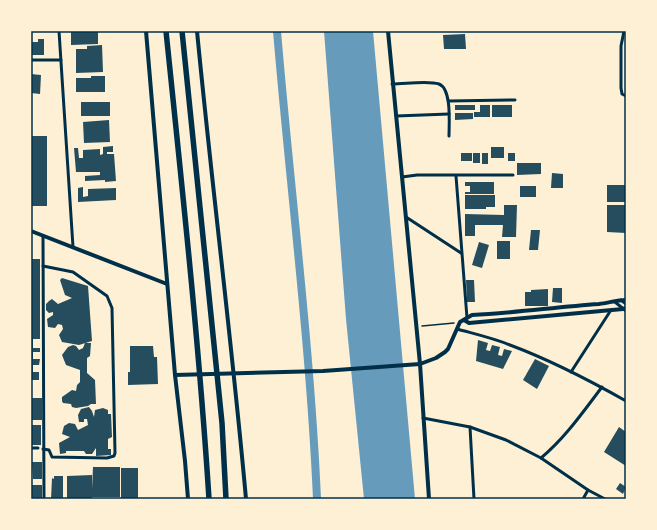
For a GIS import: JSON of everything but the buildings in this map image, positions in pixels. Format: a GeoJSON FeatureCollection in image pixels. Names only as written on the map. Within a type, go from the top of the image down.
{"type":"FeatureCollection","features":[{"type":"Feature","properties":{"kind":"highway"},"geometry":{"type":"LineString","coordinates":[[166,31],[196,330],[209,499]]}},
{"type":"Feature","properties":{"kind":"highway"},"geometry":{"type":"LineString","coordinates":[[182,31],[222,423],[226,499]]}},
{"type":"Feature","properties":{"kind":"street"},"geometry":{"type":"LineString","coordinates":[[59,31],[73,247]]}},
{"type":"Feature","properties":{"kind":"street"},"geometry":{"type":"LineString","coordinates":[[146,31],[175,375],[188,499]]}},
{"type":"Feature","properties":{"kind":"street"},"geometry":{"type":"LineString","coordinates":[[197,31],[246,499]]}},
{"type":"Feature","properties":{"kind":"street"},"geometry":{"type":"LineString","coordinates":[[388,31],[420,364],[429,499]]}},
{"type":"Feature","properties":{"kind":"street"},"geometry":{"type":"LineString","coordinates":[[624,31],[621,46],[621,88],[622,94],[626,96]]}},
{"type":"Feature","properties":{"kind":"street"},"geometry":{"type":"LineString","coordinates":[[31,60],[61,60]]}},
{"type":"Feature","properties":{"kind":"street"},"geometry":{"type":"LineString","coordinates":[[392,84],[426,83],[438,84],[442,86],[446,91],[449,101],[449,136]]}},
{"type":"Feature","properties":{"kind":"street"},"geometry":{"type":"LineString","coordinates":[[449,101],[515,100]]}},
{"type":"Feature","properties":{"kind":"street"},"geometry":{"type":"LineString","coordinates":[[396,116],[449,114]]}},
{"type":"Feature","properties":{"kind":"street"},"geometry":{"type":"LineString","coordinates":[[402,177],[417,175],[513,175]]}},
{"type":"Feature","properties":{"kind":"street"},"geometry":{"type":"LineString","coordinates":[[456,176],[464,320]]}},
{"type":"Feature","properties":{"kind":"street"},"geometry":{"type":"LineString","coordinates":[[406,217],[461,253]]}},
{"type":"Feature","properties":{"kind":"street"},"geometry":{"type":"LineString","coordinates":[[31,231],[167,284]]}},
{"type":"Feature","properties":{"kind":"street"},"geometry":{"type":"LineString","coordinates":[[43,236],[44,499]]}},
{"type":"Feature","properties":{"kind":"street"},"geometry":{"type":"LineString","coordinates":[[43,266],[74,272],[102,292],[110,302],[112,308],[114,453],[111,458],[52,457],[49,450],[43,449]]}},
{"type":"Feature","properties":{"kind":"street"},"geometry":{"type":"LineString","coordinates":[[175,375],[323,371],[420,364],[436,358],[445,352],[448,349],[457,329],[464,320],[472,315],[616,302],[624,300],[626,304]]}},
{"type":"Feature","properties":{"kind":"street"},"geometry":{"type":"LineString","coordinates":[[616,302],[625,309]]}},
{"type":"Feature","properties":{"kind":"street"},"geometry":{"type":"LineString","coordinates":[[464,320],[469,323],[625,309]]}},
{"type":"Feature","properties":{"kind":"street"},"geometry":{"type":"LineString","coordinates":[[571,372],[611,310]]}},
{"type":"Feature","properties":{"kind":"street"},"geometry":{"type":"LineString","coordinates":[[457,329],[509,344],[602,387],[626,401]]}},
{"type":"Feature","properties":{"kind":"street"},"geometry":{"type":"LineString","coordinates":[[541,458],[566,435],[602,387]]}},
{"type":"Feature","properties":{"kind":"street"},"geometry":{"type":"LineString","coordinates":[[423,418],[470,427],[506,440],[541,458],[588,490],[605,499]]}},
{"type":"Feature","properties":{"kind":"street"},"geometry":{"type":"LineString","coordinates":[[470,427],[474,499]]}},
{"type":"Feature","properties":{"kind":"street"},"geometry":{"type":"LineString","coordinates":[[31,448],[38,448]]}},
{"type":"Feature","properties":{"kind":"street"},"geometry":{"type":"LineString","coordinates":[[583,499],[588,490]]}},
{"type":"Feature","properties":{"kind":"path"},"geometry":{"type":"LineString","coordinates":[[416,327],[464,320]]}},
{"type":"Feature","properties":{"kind":"water"},"geometry":{"type":"Polygon","coordinates":[[[324,31],[373,31],[415,499],[364,499],[346,319],[324,31]]]}},
{"type":"Feature","properties":{"kind":"waterway"},"geometry":{"type":"LineString","coordinates":[[277,31],[305,323],[317,499]]}}]}
